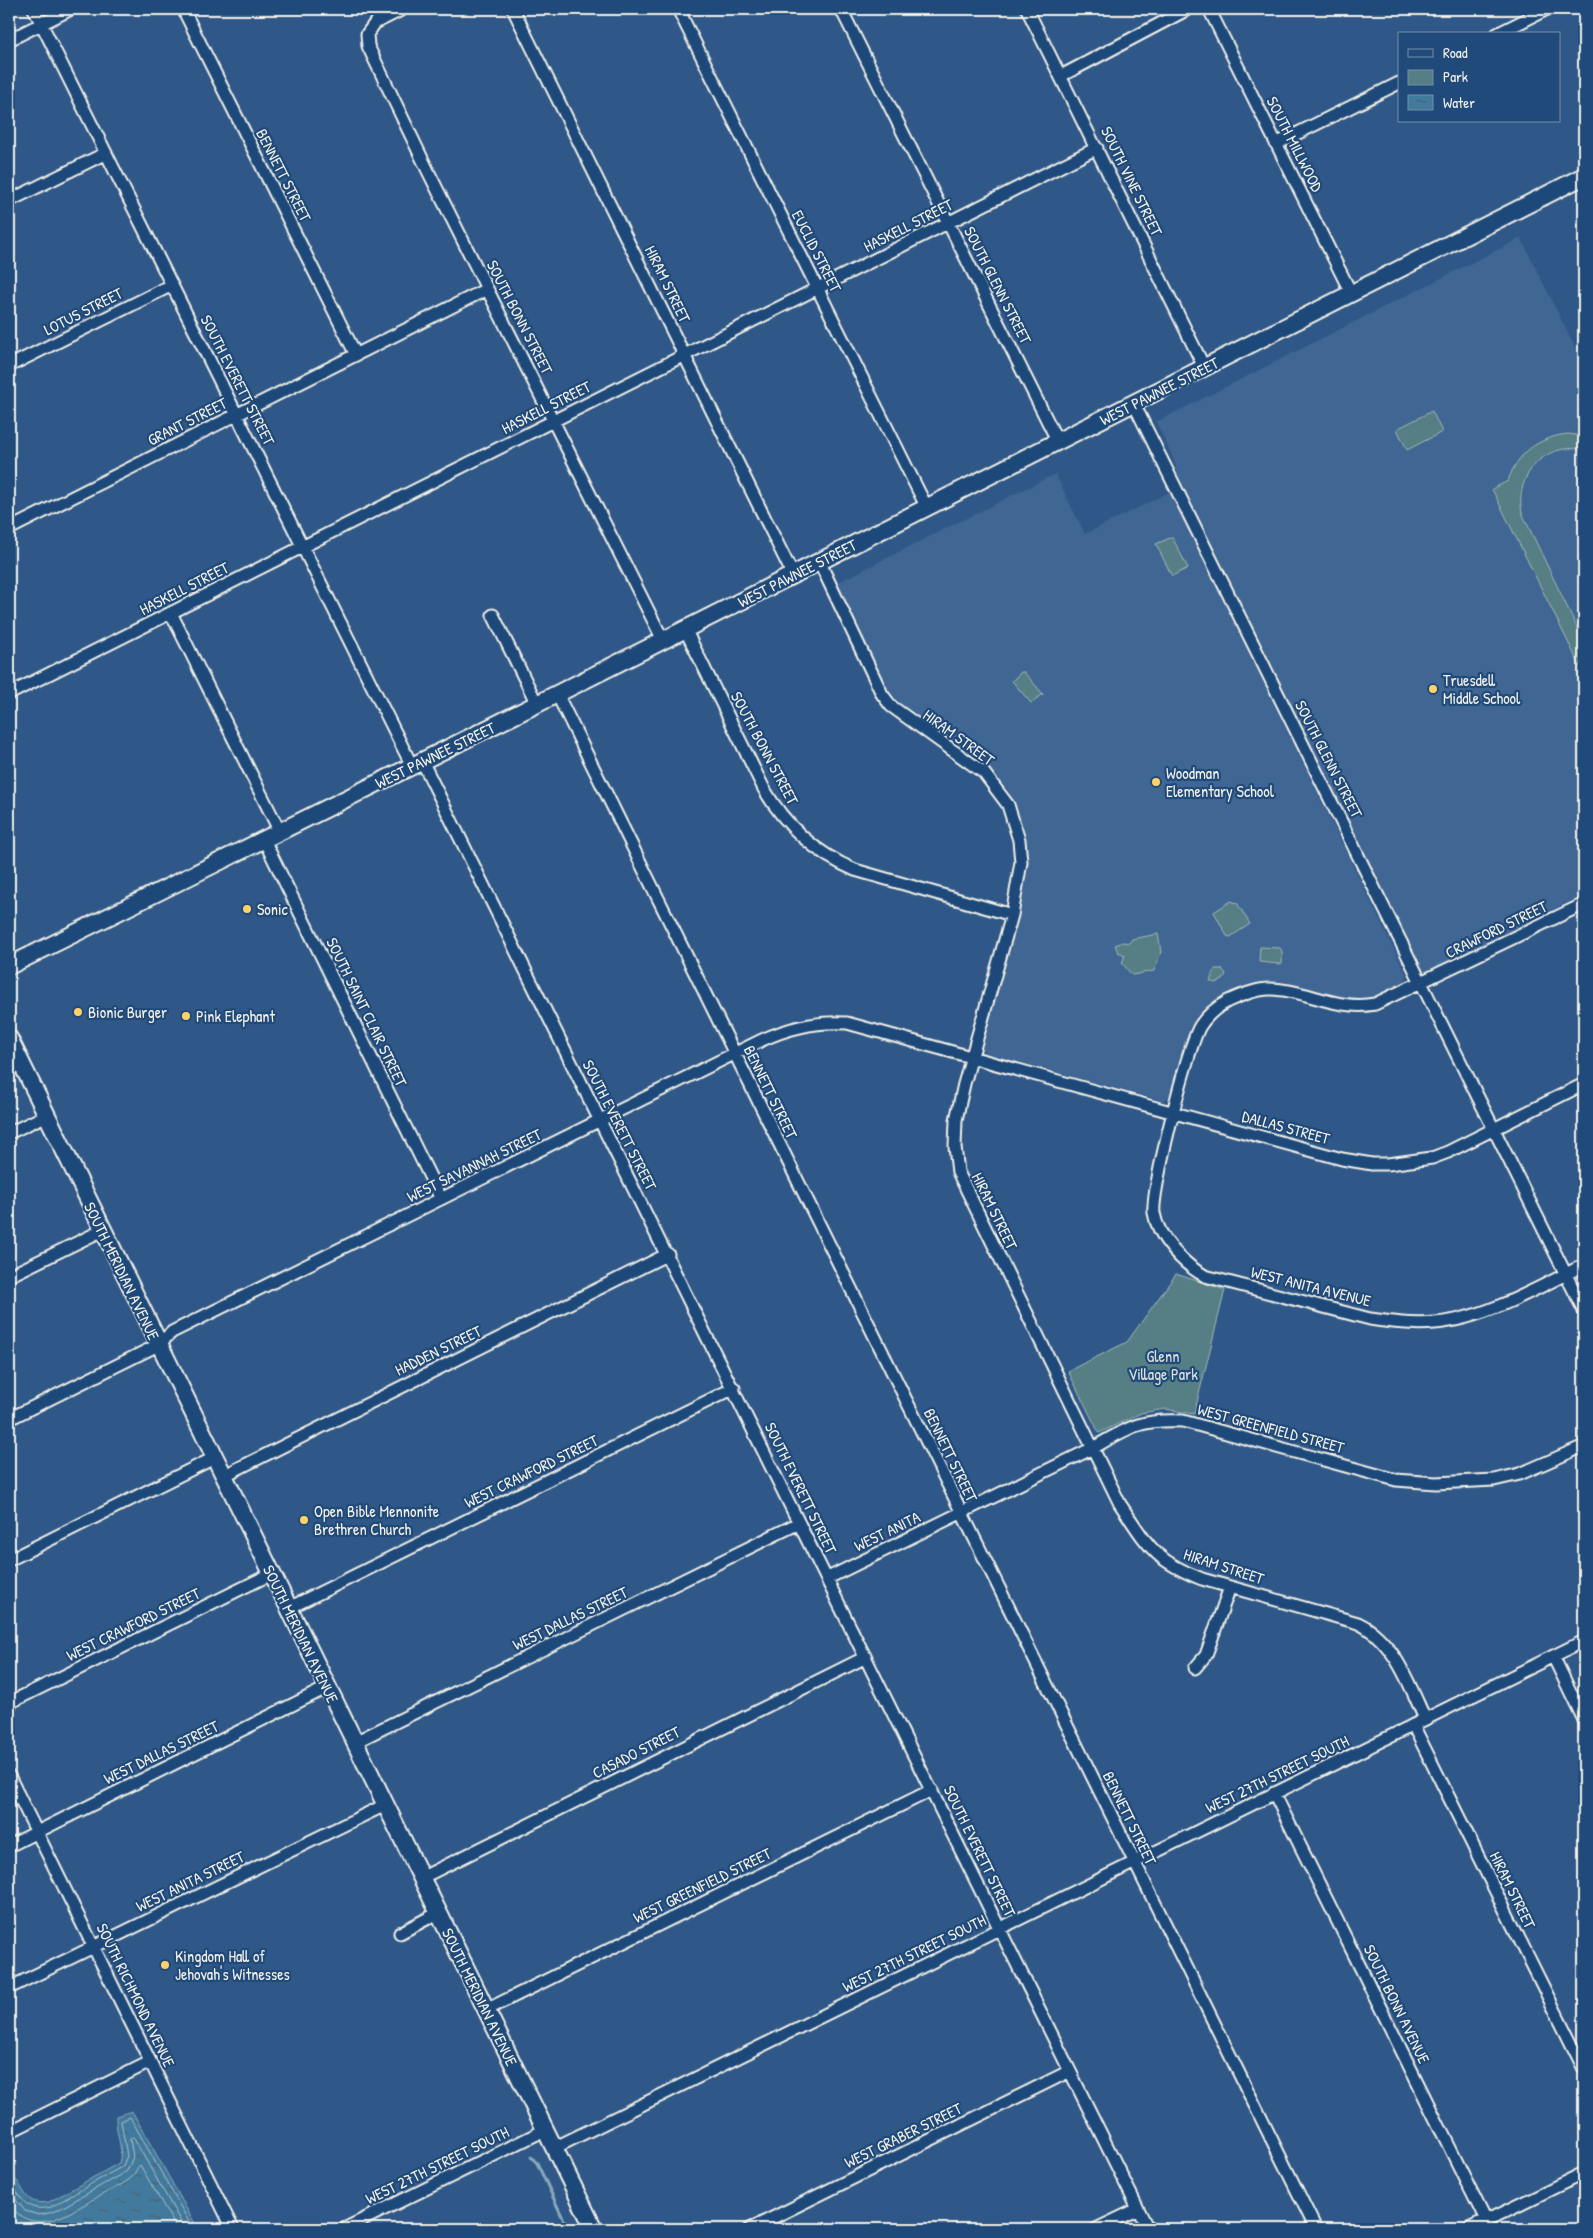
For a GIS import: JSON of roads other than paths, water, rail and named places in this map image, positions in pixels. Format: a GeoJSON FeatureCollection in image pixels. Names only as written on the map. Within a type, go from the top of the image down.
{"type":"FeatureCollection","features":[{"type":"Feature","properties":{"kind":"main road","name":"WEST PAWNEE STREET"},"geometry":{"type":"LineString","coordinates":[[9,966],[557,694],[1352,294],[1583,181]]}},
{"type":"Feature","properties":{"kind":"main road","name":"SOUTH MERIDIAN AVENUE"},"geometry":{"type":"LineString","coordinates":[[9,1038],[594,2229]]}},
{"type":"Feature","properties":{"kind":"street","name":"SOUTH EVERETT STREET"},"geometry":{"type":"LineString","coordinates":[[34,9],[303,547],[417,764],[668,1254],[1148,2229]]}},
{"type":"Feature","properties":{"kind":"street"},"geometry":{"type":"LineString","coordinates":[[9,40],[71,9]]}},
{"type":"Feature","properties":{"kind":"street","name":"BENNETT STREET"},"geometry":{"type":"LineString","coordinates":[[183,9],[356,355]]}},
{"type":"Feature","properties":{"kind":"street","name":"SOUTH BONN STREET"},"geometry":{"type":"LineString","coordinates":[[403,9],[375,23],[368,34],[368,46],[663,640]]}},
{"type":"Feature","properties":{"kind":"street","name":"HIRAM STREET"},"geometry":{"type":"LineString","coordinates":[[513,9],[793,574]]}},
{"type":"Feature","properties":{"kind":"street","name":"EUCLID STREET"},"geometry":{"type":"LineString","coordinates":[[678,9],[927,508]]}},
{"type":"Feature","properties":{"kind":"street","name":"SOUTH GLENN STREET"},"geometry":{"type":"LineString","coordinates":[[841,9],[1058,442]]}},
{"type":"Feature","properties":{"kind":"street","name":"SOUTH VINE STREET"},"geometry":{"type":"LineString","coordinates":[[1027,9],[1205,369]]}},
{"type":"Feature","properties":{"kind":"street"},"geometry":{"type":"LineString","coordinates":[[1061,76],[1188,9]]}},
{"type":"Feature","properties":{"kind":"street","name":"SOUTH MILLWOOD"},"geometry":{"type":"LineString","coordinates":[[1209,9],[1352,294]]}},
{"type":"Feature","properties":{"kind":"street"},"geometry":{"type":"LineString","coordinates":[[1501,32],[1547,9]]}},
{"type":"Feature","properties":{"kind":"street"},"geometry":{"type":"LineString","coordinates":[[1276,144],[1398,83]]}},
{"type":"Feature","properties":{"kind":"street","name":"HASKELL STREET"},"geometry":{"type":"LineString","coordinates":[[9,694],[1097,148]]}},
{"type":"Feature","properties":{"kind":"street"},"geometry":{"type":"LineString","coordinates":[[9,201],[106,153]]}},
{"type":"Feature","properties":{"kind":"street","name":"LOTUS STREET"},"geometry":{"type":"LineString","coordinates":[[9,366],[172,285]]}},
{"type":"Feature","properties":{"kind":"street","name":"GRANT STREET"},"geometry":{"type":"LineString","coordinates":[[9,529],[488,289]]}},
{"type":"Feature","properties":{"kind":"street","name":"SOUTH GLENN STREET"},"geometry":{"type":"LineString","coordinates":[[1134,404],[1584,1311]]}},
{"type":"Feature","properties":{"kind":"street","name":"HIRAM STREET"},"geometry":{"type":"LineString","coordinates":[[819,562],[882,694],[891,706],[984,773],[1008,805],[1018,840],[1021,862],[1012,915],[964,1084],[956,1120],[958,1172],[1120,1504],[1151,1550],[1177,1570],[1358,1623],[1371,1629],[1384,1642],[1425,1719]]}},
{"type":"Feature","properties":{"kind":"street"},"geometry":{"type":"LineString","coordinates":[[171,613],[280,832]]}},
{"type":"Feature","properties":{"kind":"street"},"geometry":{"type":"LineString","coordinates":[[493,615],[537,704]]}},
{"type":"Feature","properties":{"kind":"street","name":"SOUTH BONN STREET"},"geometry":{"type":"LineString","coordinates":[[685,629],[768,795],[778,812],[802,838],[831,859],[855,870],[1012,915]]}},
{"type":"Feature","properties":{"kind":"street","name":"BENNETT STREET"},"geometry":{"type":"LineString","coordinates":[[557,694],[1316,2229]]}},
{"type":"Feature","properties":{"kind":"street","name":"SOUTH SAINT CLAIR STREET"},"geometry":{"type":"LineString","coordinates":[[264,840],[441,1199]]}},
{"type":"Feature","properties":{"kind":"street","name":"CRAWFORD STREET"},"geometry":{"type":"LineString","coordinates":[[1422,983],[1584,904]]}},
{"type":"Feature","properties":{"kind":"street"},"geometry":{"type":"LineString","coordinates":[[1175,1112],[1194,1039],[1207,1016],[1226,1002],[1240,995],[1271,989],[1338,1004],[1364,1006],[1376,1004],[1422,983]]}},
{"type":"Feature","properties":{"kind":"street","name":"WEST SAVANNAH STREET"},"geometry":{"type":"LineString","coordinates":[[9,1419],[158,1344],[172,1332],[781,1031],[808,1024],[847,1023],[972,1057]]}},
{"type":"Feature","properties":{"kind":"street","name":"DALLAS STREET"},"geometry":{"type":"LineString","coordinates":[[972,1057],[1342,1159],[1372,1164],[1432,1158],[1448,1152],[1584,1084]]}},
{"type":"Feature","properties":{"kind":"street","name":"WEST ANITA AVENUE"},"geometry":{"type":"LineString","coordinates":[[1175,1112],[1154,1202],[1154,1213],[1158,1224],[1179,1257],[1189,1268],[1205,1276],[1370,1318],[1397,1323],[1417,1324],[1458,1319],[1487,1311],[1584,1265]]}},
{"type":"Feature","properties":{"kind":"street"},"geometry":{"type":"LineString","coordinates":[[9,1133],[46,1114]]}},
{"type":"Feature","properties":{"kind":"street"},"geometry":{"type":"LineString","coordinates":[[9,1276],[103,1230]]}},
{"type":"Feature","properties":{"kind":"street","name":"HADDEN STREET"},"geometry":{"type":"LineString","coordinates":[[223,1476],[668,1254]]}},
{"type":"Feature","properties":{"kind":"street","name":"WEST CRAWFORD STREET"},"geometry":{"type":"LineString","coordinates":[[289,1608],[734,1388]]}},
{"type":"Feature","properties":{"kind":"street","name":"WEST GREENFIELD STREET"},"geometry":{"type":"LineString","coordinates":[[961,1512],[1093,1448],[1131,1427],[1149,1421],[1183,1421],[1396,1480],[1456,1483],[1494,1480],[1520,1474],[1584,1446]]}},
{"type":"Feature","properties":{"kind":"street"},"geometry":{"type":"LineString","coordinates":[[9,1560],[214,1458]]}},
{"type":"Feature","properties":{"kind":"street","name":"WEST ANITA"},"geometry":{"type":"LineString","coordinates":[[828,1578],[961,1512]]}},
{"type":"Feature","properties":{"kind":"street","name":"WEST DALLAS STREET"},"geometry":{"type":"LineString","coordinates":[[355,1742],[799,1523]]}},
{"type":"Feature","properties":{"kind":"street","name":"WEST CRAWFORD STREET"},"geometry":{"type":"LineString","coordinates":[[9,1703],[271,1574]]}},
{"type":"Feature","properties":{"kind":"street"},"geometry":{"type":"LineString","coordinates":[[1195,1668],[1206,1655],[1230,1587]]}},
{"type":"Feature","properties":{"kind":"street","name":"WEST 27TH STREET SOUTH"},"geometry":{"type":"LineString","coordinates":[[554,2148],[1584,1641]]}},
{"type":"Feature","properties":{"kind":"street"},"geometry":{"type":"LineString","coordinates":[[1552,1656],[1584,1720]]}},
{"type":"Feature","properties":{"kind":"street","name":"CASADO STREET"},"geometry":{"type":"LineString","coordinates":[[421,1878],[866,1657]]}},
{"type":"Feature","properties":{"kind":"street","name":"WEST DALLAS STREET"},"geometry":{"type":"LineString","coordinates":[[9,1846],[328,1687]]}},
{"type":"Feature","properties":{"kind":"street","name":"HIRAM STREET"},"geometry":{"type":"LineString","coordinates":[[1413,1725],[1584,2069]]}},
{"type":"Feature","properties":{"kind":"street","name":"SOUTH RICHMOND AVENUE"},"geometry":{"type":"LineString","coordinates":[[9,1776],[233,2229]]}},
{"type":"Feature","properties":{"kind":"street","name":"WEST GREENFIELD STREET"},"geometry":{"type":"LineString","coordinates":[[486,2010],[932,1790]]}},
{"type":"Feature","properties":{"kind":"street","name":"SOUTH BONN AVENUE"},"geometry":{"type":"LineString","coordinates":[[1274,1794],[1488,2225]]}},
{"type":"Feature","properties":{"kind":"street","name":"WEST ANITA STREET"},"geometry":{"type":"LineString","coordinates":[[9,1988],[385,1805]]}},
{"type":"Feature","properties":{"kind":"street"},"geometry":{"type":"LineString","coordinates":[[400,1933],[438,1913]]}},
{"type":"Feature","properties":{"kind":"street"},"geometry":{"type":"LineString","coordinates":[[9,2132],[150,2062]]}},
{"type":"Feature","properties":{"kind":"street","name":"WEST GRABER STREET"},"geometry":{"type":"LineString","coordinates":[[750,2229],[1070,2071]]}},
{"type":"Feature","properties":{"kind":"street","name":"WEST 27TH STREET SOUTH"},"geometry":{"type":"LineString","coordinates":[[344,2229],[545,2130]]}},
{"type":"Feature","properties":{"kind":"street"},"geometry":{"type":"LineString","coordinates":[[1468,2229],[1488,2225],[1584,2172]]}},
{"type":"Feature","properties":{"kind":"street"},"geometry":{"type":"LineString","coordinates":[[1096,2229],[1138,2209]]}},
{"type":"Feature","properties":{"kind":"water"},"geometry":{"type":"Polygon","coordinates":[[[132,2111],[198,2229],[9,2229],[9,2174],[33,2201],[40,2203],[49,2202],[119,2163],[120,2146],[116,2116],[132,2111]]]}},
{"type":"Feature","properties":{"kind":"waterway"},"geometry":{"type":"LineString","coordinates":[[531,2157],[537,2163],[568,2229]]}},
{"type":"Feature","properties":{"kind":"place","name":"Truesdell Middle School"},"geometry":{"type":"Point","coordinates":[1433,689]}},
{"type":"Feature","properties":{"kind":"place","name":"Woodman Elementary School"},"geometry":{"type":"Point","coordinates":[1156,782]}},
{"type":"Feature","properties":{"kind":"place","name":"Sonic"},"geometry":{"type":"Point","coordinates":[247,909]}},
{"type":"Feature","properties":{"kind":"place","name":"Bionic Burger"},"geometry":{"type":"Point","coordinates":[78,1012]}},
{"type":"Feature","properties":{"kind":"place","name":"Pink Elephant"},"geometry":{"type":"Point","coordinates":[186,1016]}},
{"type":"Feature","properties":{"kind":"place","name":"Open Bible Mennonite Brethren Church"},"geometry":{"type":"Point","coordinates":[304,1520]}},
{"type":"Feature","properties":{"kind":"place","name":"Kingdom Hall of Jehovah's Witnesses"},"geometry":{"type":"Point","coordinates":[165,1965]}},
{"type":"Feature","properties":{"kind":"park label","name":"Glenn Village Park"},"geometry":{"type":"Point","coordinates":[1163,1365]}}]}
